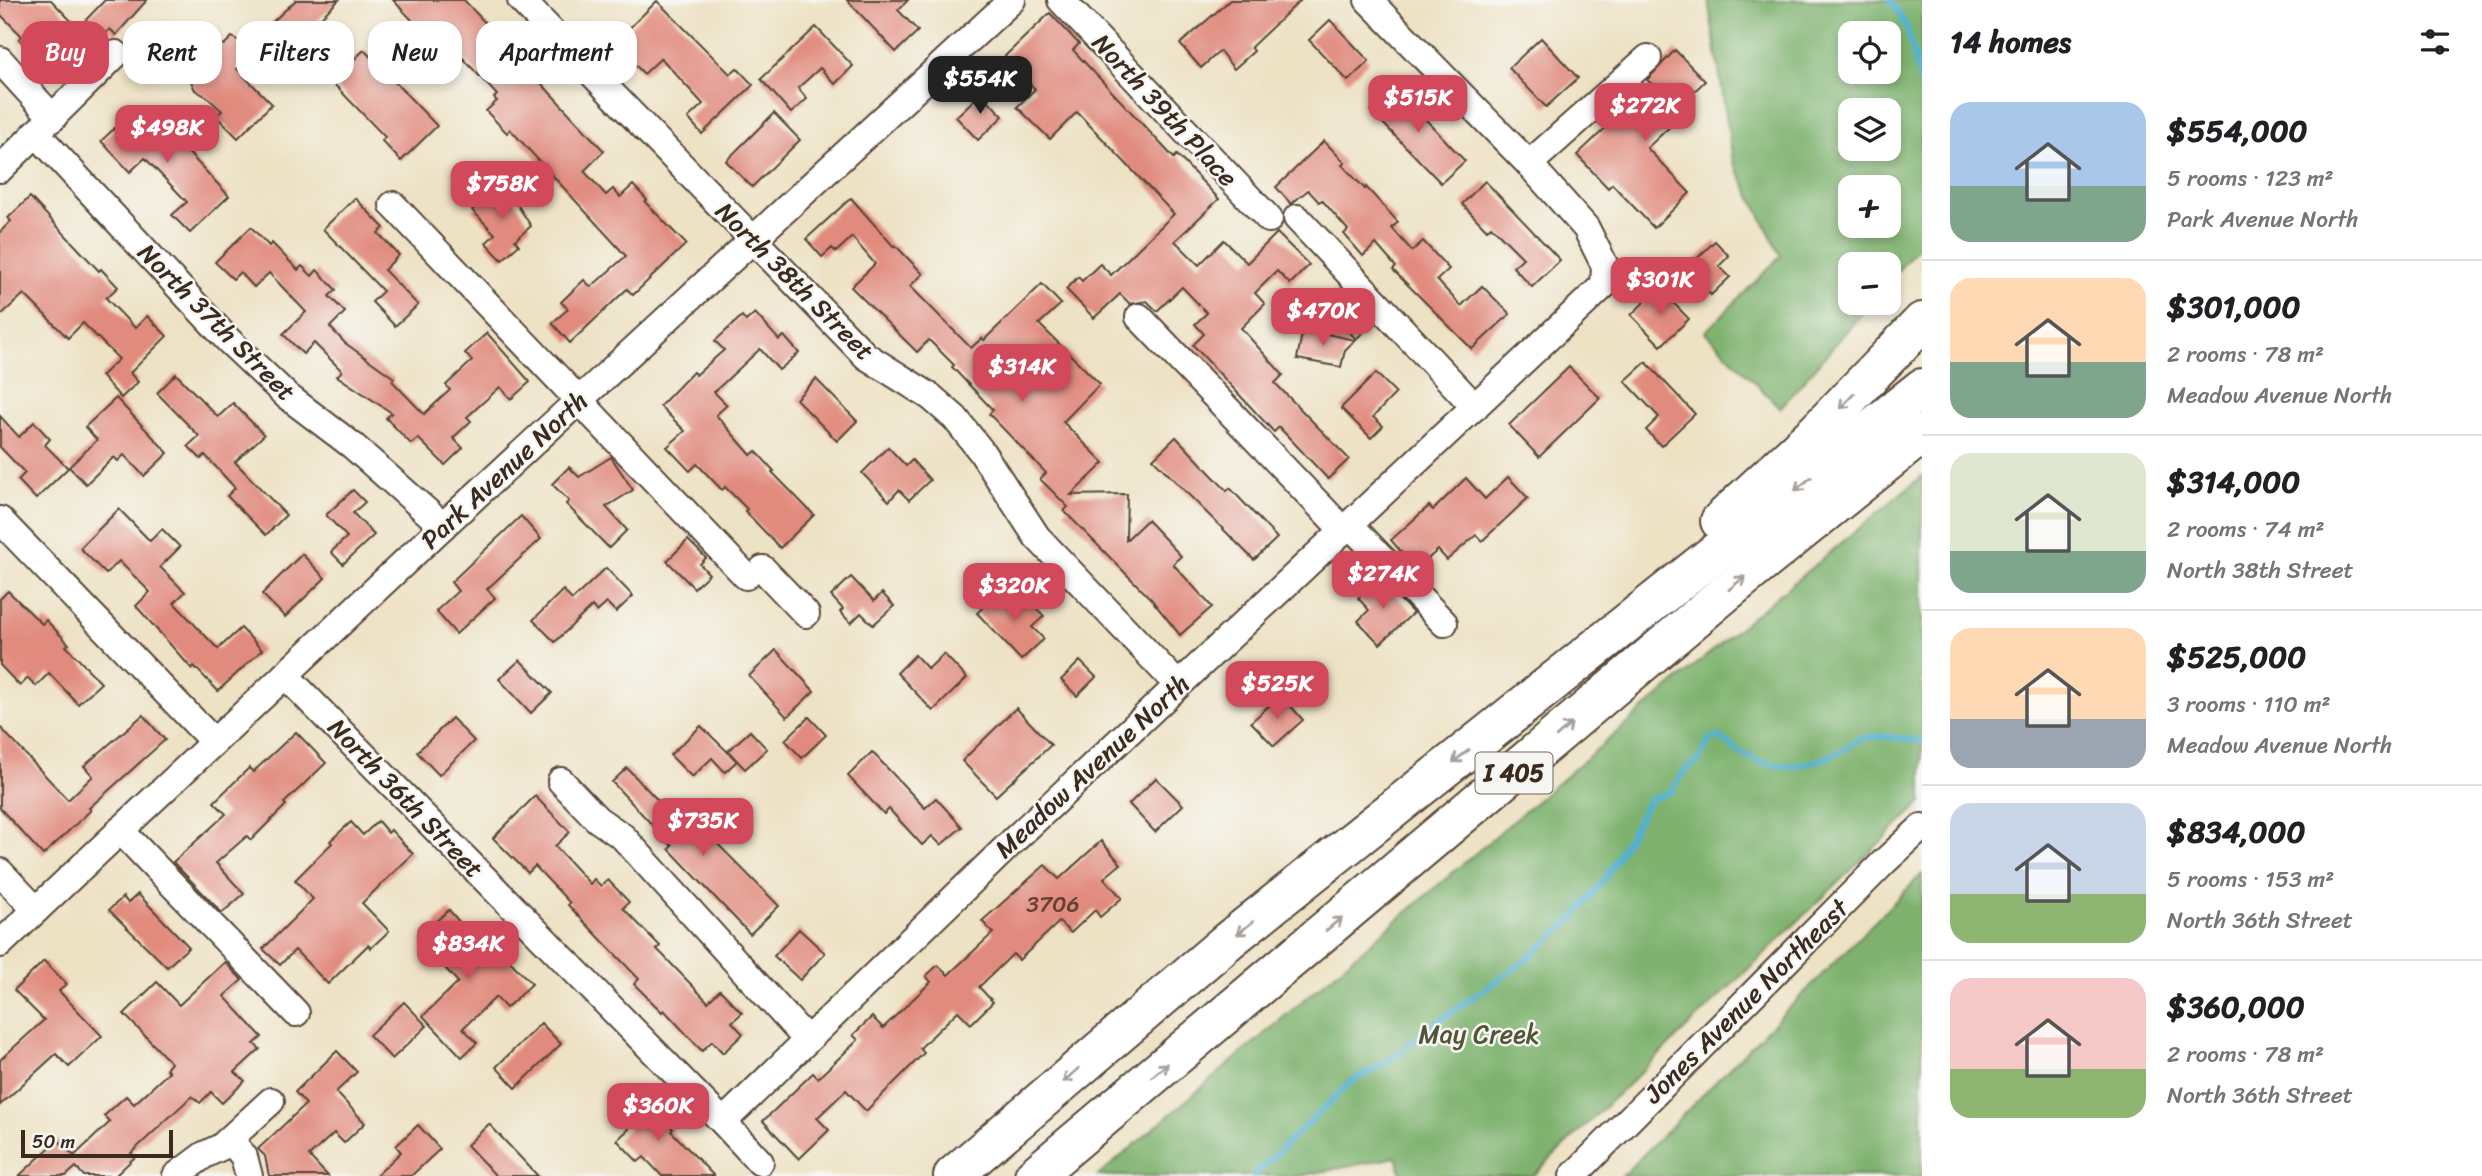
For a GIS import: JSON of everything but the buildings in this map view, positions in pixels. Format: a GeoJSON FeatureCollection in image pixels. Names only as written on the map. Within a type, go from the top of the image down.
{"type":"FeatureCollection","features":[{"type":"Feature","properties":{"kind":"highway"},"geometry":{"type":"LineString","coordinates":[[1553,683],[1658,577],[1816,432],[1922,322]]}},
{"type":"Feature","properties":{"kind":"highway","name":"I 405"},"geometry":{"type":"LineString","coordinates":[[953,1176],[1229,940],[1918,392]]}},
{"type":"Feature","properties":{"kind":"highway","name":"I 405"},"geometry":{"type":"LineString","coordinates":[[1034,1176],[1724,594],[1922,434]]}},
{"type":"Feature","properties":{"kind":"street","name":"North 38th Street"},"geometry":{"type":"LineString","coordinates":[[521,0],[866,356],[931,397],[956,418],[1037,537],[1178,685]]}},
{"type":"Feature","properties":{"kind":"street","name":"Park Avenue North"},"geometry":{"type":"LineString","coordinates":[[0,944],[579,399],[1012,0]]}},
{"type":"Feature","properties":{"kind":"street","name":"North 39th Place"},"geometry":{"type":"LineString","coordinates":[[1061,0],[1269,219]]}},
{"type":"Feature","properties":{"kind":"street"},"geometry":{"type":"LineString","coordinates":[[1368,0],[1528,164],[1648,58]]}},
{"type":"Feature","properties":{"kind":"street"},"geometry":{"type":"LineString","coordinates":[[0,169],[116,54]]}},
{"type":"Feature","properties":{"kind":"street","name":"North 37th Street"},"geometry":{"type":"LineString","coordinates":[[0,60],[45,125],[228,340],[287,396],[353,446],[443,526]]}},
{"type":"Feature","properties":{"kind":"street","name":"Meadow Avenue North"},"geometry":{"type":"LineString","coordinates":[[723,1122],[1178,685],[1604,285],[1605,266],[1586,228],[1528,164]]}},
{"type":"Feature","properties":{"kind":"street"},"geometry":{"type":"LineString","coordinates":[[393,205],[579,399],[755,572],[806,614]]}},
{"type":"Feature","properties":{"kind":"street"},"geometry":{"type":"LineString","coordinates":[[1297,218],[1475,407]]}},
{"type":"Feature","properties":{"kind":"street"},"geometry":{"type":"LineString","coordinates":[[1139,317],[1444,623]]}},
{"type":"Feature","properties":{"kind":"street"},"geometry":{"type":"LineString","coordinates":[[0,520],[214,742]]}},
{"type":"Feature","properties":{"kind":"street","name":"North 36th Street"},"geometry":{"type":"LineString","coordinates":[[285,675],[760,1162]]}},
{"type":"Feature","properties":{"kind":"street"},"geometry":{"type":"LineString","coordinates":[[561,781],[597,819],[623,837],[807,1040]]}},
{"type":"Feature","properties":{"kind":"street","name":"Jones Avenue Northeast"},"geometry":{"type":"LineString","coordinates":[[1573,1176],[1884,862],[1922,827]]}},
{"type":"Feature","properties":{"kind":"street"},"geometry":{"type":"LineString","coordinates":[[120,830],[296,1013]]}},
{"type":"Feature","properties":{"kind":"street"},"geometry":{"type":"LineString","coordinates":[[0,872],[36,910]]}},
{"type":"Feature","properties":{"kind":"street"},"geometry":{"type":"LineString","coordinates":[[176,1176],[230,1139],[271,1101]]}},
{"type":"Feature","properties":{"kind":"street"},"geometry":{"type":"LineString","coordinates":[[230,1139],[244,1157],[249,1176]]}},
{"type":"Feature","properties":{"kind":"green space"},"geometry":{"type":"Polygon","coordinates":[[[1708,0],[1922,0],[1922,243],[1901,267],[1901,252],[1838,252],[1838,315],[1861,315],[1780,408],[1705,332],[1781,256],[1733,161],[1708,0]]]}},
{"type":"Feature","properties":{"kind":"green space","name":"May Creek"},"geometry":{"type":"Polygon","coordinates":[[[1922,476],[1922,802],[1533,1176],[1402,1176],[1396,1157],[1300,1176],[1098,1176],[1733,633],[1922,476]]]}},
{"type":"Feature","properties":{"kind":"green space"},"geometry":{"type":"Polygon","coordinates":[[[1922,874],[1922,1176],[1622,1176],[1922,874]]]}},
{"type":"Feature","properties":{"kind":"waterway","name":"May Creek"},"geometry":{"type":"LineString","coordinates":[[1890,0],[1907,28],[1922,86]]}},
{"type":"Feature","properties":{"kind":"waterway","name":"May Creek"},"geometry":{"type":"LineString","coordinates":[[1253,1176],[1352,1081],[1387,1062],[1437,1022],[1522,963],[1574,918],[1608,874],[1649,800],[1670,792],[1686,769],[1698,761],[1709,740],[1719,737],[1753,759],[1790,766],[1815,762],[1863,738],[1885,737],[1922,741]]}}]}
